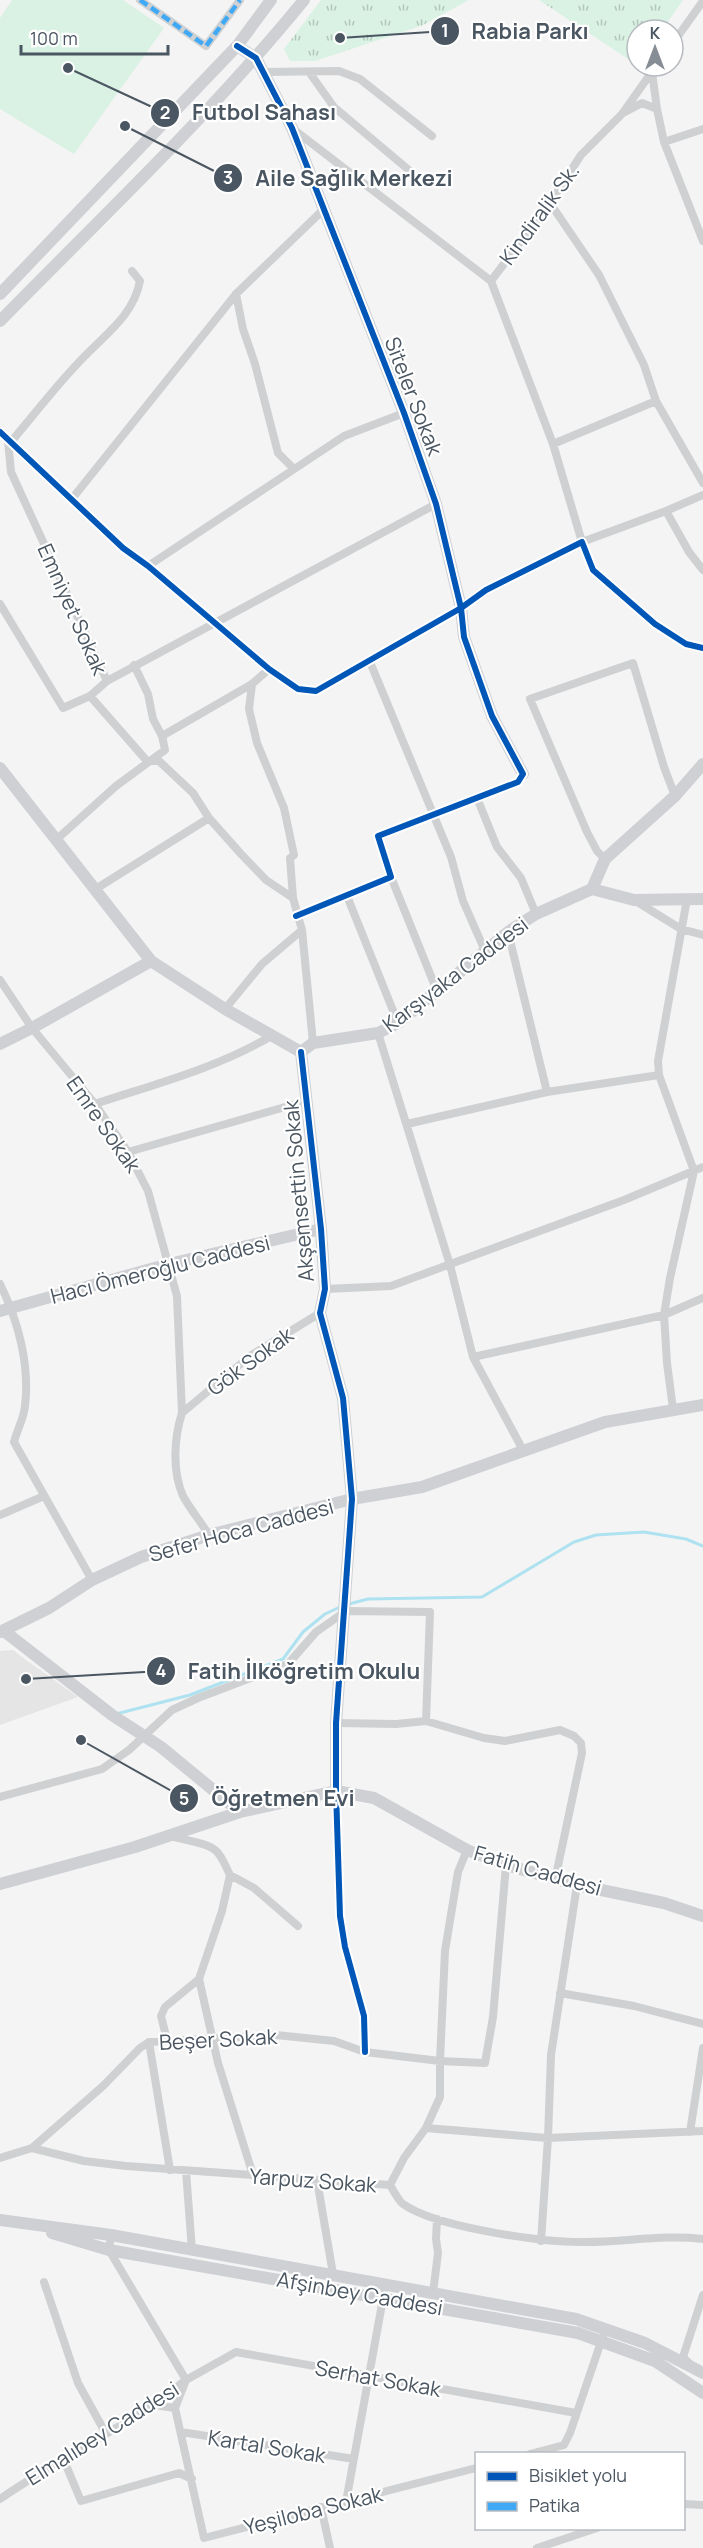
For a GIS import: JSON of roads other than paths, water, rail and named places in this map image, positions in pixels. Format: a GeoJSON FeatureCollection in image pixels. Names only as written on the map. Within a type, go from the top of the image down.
{"type":"FeatureCollection","features":[{"type":"Feature","properties":{"kind":"street"},"geometry":{"type":"LineString","coordinates":[[140,0],[206,46],[240,0]]}},
{"type":"Feature","properties":{"kind":"street"},"geometry":{"type":"LineString","coordinates":[[0,294],[237,46],[271,0]]}},
{"type":"Feature","properties":{"kind":"street"},"geometry":{"type":"LineString","coordinates":[[0,321],[162,158],[256,58],[304,0]]}},
{"type":"Feature","properties":{"kind":"street"},"geometry":{"type":"LineString","coordinates":[[685,26],[703,1]]}},
{"type":"Feature","properties":{"kind":"street","name":"Siteler Sokak"},"geometry":{"type":"LineString","coordinates":[[237,46],[256,58],[265,72],[292,128],[324,209],[404,413],[436,504],[461,608],[464,637],[492,716],[523,774]]}},
{"type":"Feature","properties":{"kind":"street"},"geometry":{"type":"LineString","coordinates":[[265,72],[339,70],[360,79],[432,136]]}},
{"type":"Feature","properties":{"kind":"street"},"geometry":{"type":"LineString","coordinates":[[309,72],[334,107],[410,171]]}},
{"type":"Feature","properties":{"kind":"street","name":"Kindiralik Sk."},"geometry":{"type":"LineString","coordinates":[[292,128],[491,281],[550,203],[581,155],[622,114],[648,78]]}},
{"type":"Feature","properties":{"kind":"street"},"geometry":{"type":"LineString","coordinates":[[655,78],[657,109],[664,142],[703,241]]}},
{"type":"Feature","properties":{"kind":"street"},"geometry":{"type":"LineString","coordinates":[[622,114],[642,104],[657,109]]}},
{"type":"Feature","properties":{"kind":"street"},"geometry":{"type":"LineString","coordinates":[[664,142],[703,129]]}},
{"type":"Feature","properties":{"kind":"street"},"geometry":{"type":"LineString","coordinates":[[550,203],[599,275],[644,365],[656,401],[703,483]]}},
{"type":"Feature","properties":{"kind":"street"},"geometry":{"type":"LineString","coordinates":[[71,500],[236,294],[324,209]]}},
{"type":"Feature","properties":{"kind":"street"},"geometry":{"type":"LineString","coordinates":[[9,442],[79,362],[126,316],[137,297],[140,281],[132,271]]}},
{"type":"Feature","properties":{"kind":"street"},"geometry":{"type":"LineString","coordinates":[[491,281],[553,444],[582,542],[593,570],[655,624],[686,644],[703,648]]}},
{"type":"Feature","properties":{"kind":"street"},"geometry":{"type":"LineString","coordinates":[[236,294],[243,329],[255,364],[278,453],[293,468]]}},
{"type":"Feature","properties":{"kind":"street"},"geometry":{"type":"LineString","coordinates":[[553,444],[656,401]]}},
{"type":"Feature","properties":{"kind":"street"},"geometry":{"type":"LineString","coordinates":[[148,566],[344,436],[404,413]]}},
{"type":"Feature","properties":{"kind":"street"},"geometry":{"type":"LineString","coordinates":[[0,432],[123,548],[148,566],[269,669],[298,689],[316,691],[461,608],[486,590],[582,542],[703,495]]}},
{"type":"Feature","properties":{"kind":"street","name":"Emniyet Sokak"},"geometry":{"type":"LineString","coordinates":[[0,604],[63,708],[90,696],[107,681],[11,472],[9,442]]}},
{"type":"Feature","properties":{"kind":"street"},"geometry":{"type":"LineString","coordinates":[[107,681],[436,504]]}},
{"type":"Feature","properties":{"kind":"street"},"geometry":{"type":"LineString","coordinates":[[666,511],[689,552],[703,570]]}},
{"type":"Feature","properties":{"kind":"street"},"geometry":{"type":"LineString","coordinates":[[370,662],[451,857],[463,901],[485,951]]}},
{"type":"Feature","properties":{"kind":"street"},"geometry":{"type":"LineString","coordinates":[[605,859],[597,850],[588,832],[530,699],[633,663],[675,796]]}},
{"type":"Feature","properties":{"kind":"street"},"geometry":{"type":"LineString","coordinates":[[57,839],[116,786],[165,750],[163,738],[153,719],[148,694],[134,665]]}},
{"type":"Feature","properties":{"kind":"street"},"geometry":{"type":"LineString","coordinates":[[163,738],[252,684],[269,669]]}},
{"type":"Feature","properties":{"kind":"street"},"geometry":{"type":"LineString","coordinates":[[252,684],[249,709],[257,743],[284,808],[294,855],[290,858],[292,898],[302,930],[313,1043]]}},
{"type":"Feature","properties":{"kind":"street"},"geometry":{"type":"LineString","coordinates":[[90,696],[147,761],[159,761],[193,793],[209,818],[266,880],[292,898]]}},
{"type":"Feature","properties":{"kind":"street"},"geometry":{"type":"LineString","coordinates":[[703,764],[675,796],[605,859],[592,889],[634,900],[703,899]]}},
{"type":"Feature","properties":{"kind":"street"},"geometry":{"type":"LineString","coordinates":[[0,768],[151,961],[225,1009],[301,1052]]}},
{"type":"Feature","properties":{"kind":"street"},"geometry":{"type":"LineString","coordinates":[[437,991],[391,877],[378,836],[518,782],[523,774]]}},
{"type":"Feature","properties":{"kind":"street"},"geometry":{"type":"LineString","coordinates":[[477,798],[497,847],[521,878],[536,914]]}},
{"type":"Feature","properties":{"kind":"street"},"geometry":{"type":"LineString","coordinates":[[94,890],[209,818]]}},
{"type":"Feature","properties":{"kind":"street"},"geometry":{"type":"LineString","coordinates":[[296,916],[391,877]]}},
{"type":"Feature","properties":{"kind":"street","name":"Karşıyaka Caddesi"},"geometry":{"type":"LineString","coordinates":[[301,1052],[313,1043],[378,1033],[398,1023],[508,932],[536,914],[592,889]]}},
{"type":"Feature","properties":{"kind":"street"},"geometry":{"type":"LineString","coordinates":[[347,896],[398,1023]]}},
{"type":"Feature","properties":{"kind":"street"},"geometry":{"type":"LineString","coordinates":[[673,1409],[664,1315],[694,1171],[659,1074],[658,1061],[687,899]]}},
{"type":"Feature","properties":{"kind":"street"},"geometry":{"type":"LineString","coordinates":[[634,900],[681,929],[703,934]]}},
{"type":"Feature","properties":{"kind":"street"},"geometry":{"type":"LineString","coordinates":[[225,1009],[262,964],[302,930]]}},
{"type":"Feature","properties":{"kind":"street"},"geometry":{"type":"LineString","coordinates":[[508,932],[547,1092]]}},
{"type":"Feature","properties":{"kind":"street"},"geometry":{"type":"LineString","coordinates":[[0,1044],[151,961]]}},
{"type":"Feature","properties":{"kind":"street","name":"Emre Sokak"},"geometry":{"type":"LineString","coordinates":[[0,980],[32,1028],[95,1104],[128,1152],[148,1191],[169,1264]]}},
{"type":"Feature","properties":{"kind":"street"},"geometry":{"type":"LineString","coordinates":[[378,1033],[450,1265],[473,1357],[524,1452]]}},
{"type":"Feature","properties":{"kind":"street"},"geometry":{"type":"LineString","coordinates":[[95,1104],[188,1073],[244,1051],[273,1035]]}},
{"type":"Feature","properties":{"kind":"street","name":"Akşemsettin Sokak"},"geometry":{"type":"LineString","coordinates":[[301,1052],[321,1229],[325,1289],[320,1313],[343,1398],[352,1499],[346,1611],[336,1723],[336,1791]]}},
{"type":"Feature","properties":{"kind":"street"},"geometry":{"type":"LineString","coordinates":[[407,1124],[547,1092],[659,1074]]}},
{"type":"Feature","properties":{"kind":"street"},"geometry":{"type":"LineString","coordinates":[[128,1152],[306,1101]]}},
{"type":"Feature","properties":{"kind":"street"},"geometry":{"type":"LineString","coordinates":[[325,1289],[391,1286],[703,1167]]}},
{"type":"Feature","properties":{"kind":"street","name":"Hacı Ömeroğlu Caddesi"},"geometry":{"type":"LineString","coordinates":[[6,1309],[169,1264],[321,1229]]}},
{"type":"Feature","properties":{"kind":"street","name":"Gök Sokak"},"geometry":{"type":"LineString","coordinates":[[169,1264],[177,1296],[182,1413],[177,1429],[178,1476],[183,1495],[209,1535]]}},
{"type":"Feature","properties":{"kind":"street"},"geometry":{"type":"LineString","coordinates":[[0,1284],[25,1365],[25,1408],[14,1442],[92,1580]]}},
{"type":"Feature","properties":{"kind":"street"},"geometry":{"type":"LineString","coordinates":[[473,1357],[664,1315],[703,1298]]}},
{"type":"Feature","properties":{"kind":"street","name":"Gök Sokak"},"geometry":{"type":"LineString","coordinates":[[182,1413],[250,1356],[320,1313]]}},
{"type":"Feature","properties":{"kind":"street","name":"Sefer Hoca Caddesi"},"geometry":{"type":"LineString","coordinates":[[2,1631],[49,1608],[92,1580],[141,1557],[209,1535],[352,1499],[422,1487],[605,1422],[703,1404]]}},
{"type":"Feature","properties":{"kind":"street"},"geometry":{"type":"LineString","coordinates":[[0,1515],[44,1496]]}},
{"type":"Feature","properties":{"kind":"street"},"geometry":{"type":"LineString","coordinates":[[0,1797],[102,1769],[129,1750],[172,1710],[288,1665],[316,1632],[346,1611],[430,1612],[426,1721]]}},
{"type":"Feature","properties":{"kind":"street"},"geometry":{"type":"LineString","coordinates":[[2,1631],[142,1736],[161,1747],[240,1812]]}},
{"type":"Feature","properties":{"kind":"street"},"geometry":{"type":"LineString","coordinates":[[336,1723],[396,1724],[426,1721],[484,1738],[505,1741],[560,1730],[574,1736],[580,1743],[582,1753],[555,1880]]}},
{"type":"Feature","properties":{"kind":"street"},"geometry":{"type":"LineString","coordinates":[[336,1791],[340,1916],[345,1947],[364,2016],[365,2052]]}},
{"type":"Feature","properties":{"kind":"street","name":"Fatih Caddesi"},"geometry":{"type":"LineString","coordinates":[[0,1884],[135,1847],[240,1812],[336,1791],[374,1798],[467,1850],[506,1865],[555,1880],[636,1896],[703,1916]]}},
{"type":"Feature","properties":{"kind":"street"},"geometry":{"type":"LineString","coordinates":[[169,1835],[186,1842],[201,1843],[217,1851],[230,1875],[254,1888],[298,1926]]}},
{"type":"Feature","properties":{"kind":"street","name":"Yarpuz Sokak"},"geometry":{"type":"LineString","coordinates":[[32,2148],[84,2161],[170,2170],[390,2185],[404,2158],[426,2128],[440,2097],[445,1951],[458,1872],[467,1850]]}},
{"type":"Feature","properties":{"kind":"street","name":"Beşer Sokak"},"geometry":{"type":"LineString","coordinates":[[0,2158],[32,2148],[104,2086],[140,2048],[149,2042],[276,2035],[334,2042],[365,2052],[440,2061],[485,2063],[493,2017],[506,1865]]}},
{"type":"Feature","properties":{"kind":"street"},"geometry":{"type":"LineString","coordinates":[[167,2040],[161,2016],[165,2007],[199,1979],[222,1911],[230,1875]]}},
{"type":"Feature","properties":{"kind":"street"},"geometry":{"type":"LineString","coordinates":[[541,2241],[551,2055],[576,1885]]}},
{"type":"Feature","properties":{"kind":"street"},"geometry":{"type":"LineString","coordinates":[[199,1979],[218,2063],[240,2127],[253,2175]]}},
{"type":"Feature","properties":{"kind":"street"},"geometry":{"type":"LineString","coordinates":[[560,1994],[634,2006],[703,2024]]}},
{"type":"Feature","properties":{"kind":"street"},"geometry":{"type":"LineString","coordinates":[[149,2042],[170,2170]]}},
{"type":"Feature","properties":{"kind":"street"},"geometry":{"type":"LineString","coordinates":[[690,2132],[703,2048]]}},
{"type":"Feature","properties":{"kind":"street"},"geometry":{"type":"LineString","coordinates":[[426,2128],[548,2138],[703,2131]]}},
{"type":"Feature","properties":{"kind":"street"},"geometry":{"type":"LineString","coordinates":[[186,2171],[192,2250]]}},
{"type":"Feature","properties":{"kind":"street"},"geometry":{"type":"LineString","coordinates":[[317,2180],[333,2274]]}},
{"type":"Feature","properties":{"kind":"street"},"geometry":{"type":"LineString","coordinates":[[390,2185],[402,2203],[437,2219],[541,2241],[583,2242],[681,2237],[703,2239]]}},
{"type":"Feature","properties":{"kind":"street"},"geometry":{"type":"LineString","coordinates":[[433,2293],[438,2253],[437,2219]]}},
{"type":"Feature","properties":{"kind":"street","name":"Afşinbey Caddesi"},"geometry":{"type":"LineString","coordinates":[[4,2220],[111,2235],[576,2319],[605,2327],[703,2373]]}},
{"type":"Feature","properties":{"kind":"street","name":"Afşinbey Caddesi"},"geometry":{"type":"LineString","coordinates":[[4,2220],[109,2250],[578,2333],[655,2361],[703,2393]]}},
{"type":"Feature","properties":{"kind":"street"},"geometry":{"type":"LineString","coordinates":[[109,2250],[111,2235]]}},
{"type":"Feature","properties":{"kind":"street","name":"Elmalıbey Caddesi"},"geometry":{"type":"LineString","coordinates":[[0,2499],[63,2458],[154,2405],[186,2380],[109,2250]]}},
{"type":"Feature","properties":{"kind":"street"},"geometry":{"type":"LineString","coordinates":[[44,2282],[78,2383],[106,2434]]}},
{"type":"Feature","properties":{"kind":"street"},"geometry":{"type":"LineString","coordinates":[[346,2502],[386,2284]]}},
{"type":"Feature","properties":{"kind":"street"},"geometry":{"type":"LineString","coordinates":[[690,2365],[683,2357],[703,2295]]}},
{"type":"Feature","properties":{"kind":"street"},"geometry":{"type":"LineString","coordinates":[[538,2452],[564,2445],[605,2327]]}},
{"type":"Feature","properties":{"kind":"street","name":"Serhat Sokak"},"geometry":{"type":"LineString","coordinates":[[186,2380],[236,2352],[576,2413]]}},
{"type":"Feature","properties":{"kind":"street"},"geometry":{"type":"LineString","coordinates":[[154,2405],[175,2408],[186,2380]]}},
{"type":"Feature","properties":{"kind":"street","name":"Yeşiloba Sokak"},"geometry":{"type":"LineString","coordinates":[[175,2408],[204,2538],[475,2469]]}},
{"type":"Feature","properties":{"kind":"street","name":"Kartal Sokak"},"geometry":{"type":"LineString","coordinates":[[181,2432],[354,2459]]}},
{"type":"Feature","properties":{"kind":"street"},"geometry":{"type":"LineString","coordinates":[[63,2458],[81,2501],[179,2473],[192,2479]]}},
{"type":"Feature","properties":{"kind":"street"},"geometry":{"type":"LineString","coordinates":[[685,2504],[703,2505]]}},
{"type":"Feature","properties":{"kind":"street"},"geometry":{"type":"LineString","coordinates":[[321,2507],[330,2548]]}},
{"type":"Feature","properties":{"kind":"street"},"geometry":{"type":"LineString","coordinates":[[537,2548],[594,2530]]}},
{"type":"Feature","properties":{"kind":"waterway"},"geometry":{"type":"LineString","coordinates":[[349,1604],[368,1599],[482,1597],[574,1542],[596,1535],[644,1532],[686,1539],[703,1546]]}},
{"type":"Feature","properties":{"kind":"waterway"},"geometry":{"type":"LineString","coordinates":[[116,1714],[190,1695],[283,1659],[303,1632],[325,1614],[340,1607]]}},
{"type":"Feature","properties":{"kind":"place","name":"Rabia Parkı"},"geometry":{"type":"Point","coordinates":[340,38]}},
{"type":"Feature","properties":{"kind":"place","name":"Futbol Sahası"},"geometry":{"type":"Point","coordinates":[68,68]}},
{"type":"Feature","properties":{"kind":"place","name":"Aile Sağlık Merkezi"},"geometry":{"type":"Point","coordinates":[125,126]}},
{"type":"Feature","properties":{"kind":"place","name":"Fatih İlköğretim Okulu"},"geometry":{"type":"Point","coordinates":[26,1679]}},
{"type":"Feature","properties":{"kind":"place","name":"Öğretmen Evi"},"geometry":{"type":"Point","coordinates":[81,1740]}}]}
